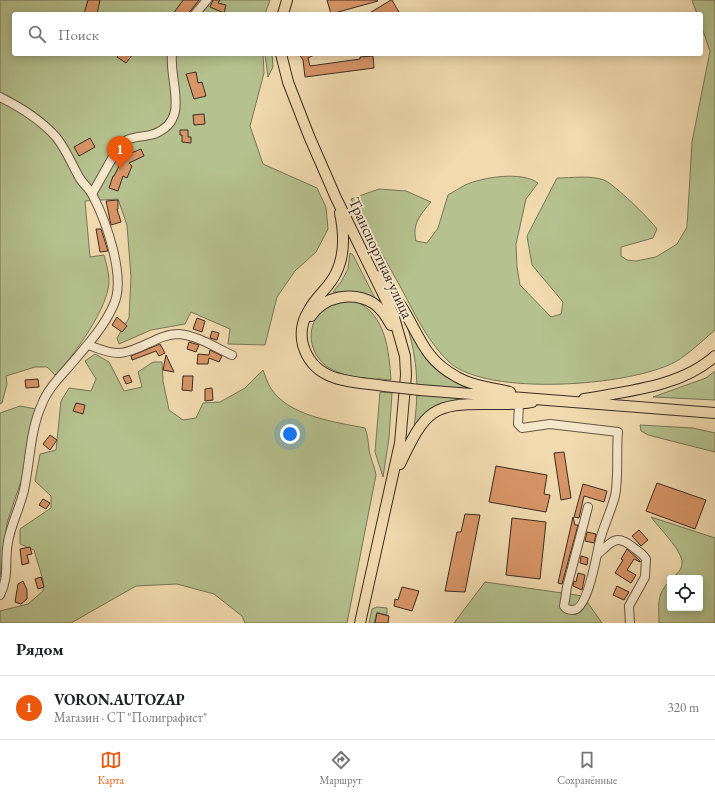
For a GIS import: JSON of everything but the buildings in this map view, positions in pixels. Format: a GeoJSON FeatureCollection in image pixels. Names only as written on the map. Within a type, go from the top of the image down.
{"type":"FeatureCollection","features":[{"type":"Feature","properties":{"kind":"main road"},"geometry":{"type":"LineString","coordinates":[[284,12],[287,0]]}},
{"type":"Feature","properties":{"kind":"main road","name":"Транспортная улица"},"geometry":{"type":"LineString","coordinates":[[281,56],[283,66],[296,104],[339,205],[393,314],[405,356],[405,407],[400,444],[394,478],[360,623]]}},
{"type":"Feature","properties":{"kind":"main road"},"geometry":{"type":"LineString","coordinates":[[339,205],[342,228],[341,258],[336,273],[312,304],[305,318],[302,335],[306,354],[316,368],[331,377],[384,386],[420,390],[715,413]]}},
{"type":"Feature","properties":{"kind":"main road"},"geometry":{"type":"LineString","coordinates":[[363,254],[403,309],[427,354],[444,369],[473,384],[543,399]]}},
{"type":"Feature","properties":{"kind":"main road"},"geometry":{"type":"LineString","coordinates":[[306,354],[306,333],[312,315],[316,309],[328,301],[348,297],[366,300],[380,309],[391,325],[405,356]]}},
{"type":"Feature","properties":{"kind":"main road"},"geometry":{"type":"LineString","coordinates":[[571,401],[641,390],[668,382],[715,356]]}},
{"type":"Feature","properties":{"kind":"main road"},"geometry":{"type":"LineString","coordinates":[[394,478],[416,434],[427,417],[435,411],[446,406],[460,404],[519,404],[543,399]]}},
{"type":"Feature","properties":{"kind":"street"},"geometry":{"type":"LineString","coordinates":[[198,12],[207,0]]}},
{"type":"Feature","properties":{"kind":"street"},"geometry":{"type":"LineString","coordinates":[[92,194],[119,146],[124,141],[134,137],[152,134],[169,126],[172,121],[175,112],[176,95],[172,56]]}},
{"type":"Feature","properties":{"kind":"street"},"geometry":{"type":"LineString","coordinates":[[0,97],[26,112],[56,137],[65,150],[79,177],[92,194],[111,241],[116,268],[117,286],[116,301],[113,308],[88,345],[52,387],[42,404],[31,445],[23,491],[10,532],[7,555],[7,577],[0,595]]}},
{"type":"Feature","properties":{"kind":"street"},"geometry":{"type":"LineString","coordinates":[[88,345],[119,353],[134,350],[168,335],[178,334],[208,344],[232,355]]}},
{"type":"Feature","properties":{"kind":"street"},"geometry":{"type":"LineString","coordinates":[[519,404],[518,424],[522,428],[550,424],[618,432],[615,496],[599,542],[598,554],[582,604],[576,610],[566,609],[564,602],[566,587],[588,507]]}},
{"type":"Feature","properties":{"kind":"street"},"geometry":{"type":"LineString","coordinates":[[598,554],[609,543],[616,539],[621,539],[644,556],[646,562],[646,572],[631,600],[630,623]]}},
{"type":"Feature","properties":{"kind":"green space"},"geometry":{"type":"Polygon","coordinates":[[[0,0],[270,0],[266,12],[12,12],[12,56],[263,56],[264,73],[250,126],[263,164],[317,188],[326,207],[328,229],[316,252],[295,271],[277,297],[265,345],[228,344],[230,329],[191,312],[185,324],[151,330],[119,344],[117,338],[129,318],[131,277],[127,225],[118,199],[85,201],[90,257],[104,255],[108,271],[108,291],[104,303],[80,344],[63,367],[55,375],[47,367],[35,367],[6,376],[7,384],[2,403],[0,404],[0,0]]]}},
{"type":"Feature","properties":{"kind":"green space"},"geometry":{"type":"Polygon","coordinates":[[[692,0],[714,0],[715,330],[675,362],[654,370],[626,377],[594,382],[526,384],[494,380],[468,373],[449,362],[428,336],[351,199],[379,189],[406,191],[431,202],[420,216],[415,230],[416,241],[427,243],[438,228],[448,195],[473,182],[502,176],[531,179],[538,183],[526,199],[516,244],[517,267],[520,285],[551,317],[561,314],[563,302],[532,265],[527,236],[557,178],[587,177],[604,180],[640,210],[653,224],[657,229],[653,238],[621,247],[621,256],[627,260],[636,261],[656,257],[677,244],[687,227],[692,142],[710,51],[703,31],[703,12],[696,12],[692,0]]]}},
{"type":"Feature","properties":{"kind":"green space"},"geometry":{"type":"Polygon","coordinates":[[[265,56],[272,56],[273,67],[268,77],[265,56]]]}},
{"type":"Feature","properties":{"kind":"green space"},"geometry":{"type":"Polygon","coordinates":[[[350,253],[353,255],[377,302],[359,293],[333,292],[341,282],[348,269],[350,253]]]}},
{"type":"Feature","properties":{"kind":"green space"},"geometry":{"type":"Polygon","coordinates":[[[355,301],[365,307],[373,315],[384,334],[389,357],[391,380],[360,378],[345,375],[331,369],[322,362],[316,354],[312,345],[311,335],[317,316],[324,309],[336,302],[355,301]]]}},
{"type":"Feature","properties":{"kind":"green space"},"geometry":{"type":"Polygon","coordinates":[[[407,326],[441,372],[473,390],[458,388],[457,404],[414,427],[417,389],[413,351],[407,326]]]}},
{"type":"Feature","properties":{"kind":"green space"},"geometry":{"type":"Polygon","coordinates":[[[95,354],[109,362],[124,391],[142,387],[138,372],[153,362],[162,362],[163,381],[169,410],[183,420],[196,418],[203,403],[220,402],[245,388],[263,370],[270,387],[278,397],[288,405],[326,420],[365,428],[376,475],[347,623],[245,623],[242,616],[214,594],[177,584],[136,586],[71,623],[0,623],[0,611],[28,604],[43,591],[43,580],[34,550],[20,544],[20,529],[51,508],[51,496],[35,481],[40,454],[56,450],[61,401],[69,388],[91,391],[96,379],[85,361],[95,354]]]}},
{"type":"Feature","properties":{"kind":"green space"},"geometry":{"type":"Polygon","coordinates":[[[715,371],[715,400],[653,397],[706,378],[715,371]]]}},
{"type":"Feature","properties":{"kind":"green space"},"geometry":{"type":"Polygon","coordinates":[[[380,392],[392,393],[389,438],[383,477],[375,452],[380,392]]]}},
{"type":"Feature","properties":{"kind":"green space"},"geometry":{"type":"Polygon","coordinates":[[[20,406],[36,409],[22,478],[7,523],[0,577],[0,413],[20,406]]]}},
{"type":"Feature","properties":{"kind":"green space"},"geometry":{"type":"Polygon","coordinates":[[[640,425],[693,428],[715,433],[715,452],[648,435],[641,431],[640,425]]]}},
{"type":"Feature","properties":{"kind":"green space"},"geometry":{"type":"Polygon","coordinates":[[[651,517],[715,538],[715,623],[659,623],[660,595],[667,585],[667,611],[703,611],[703,575],[676,575],[681,568],[682,563],[679,552],[651,517]]]}},
{"type":"Feature","properties":{"kind":"green space"},"geometry":{"type":"Polygon","coordinates":[[[485,582],[583,596],[602,623],[454,623],[485,582]]]}},
{"type":"Feature","properties":{"kind":"green space"},"geometry":{"type":"Polygon","coordinates":[[[377,607],[387,608],[387,615],[377,612],[374,623],[369,623],[372,609],[377,607]]]}},
{"type":"Feature","properties":{"kind":"place","name":"VORON.AUTOZAP"},"geometry":{"type":"Point","coordinates":[120,169]}}]}
